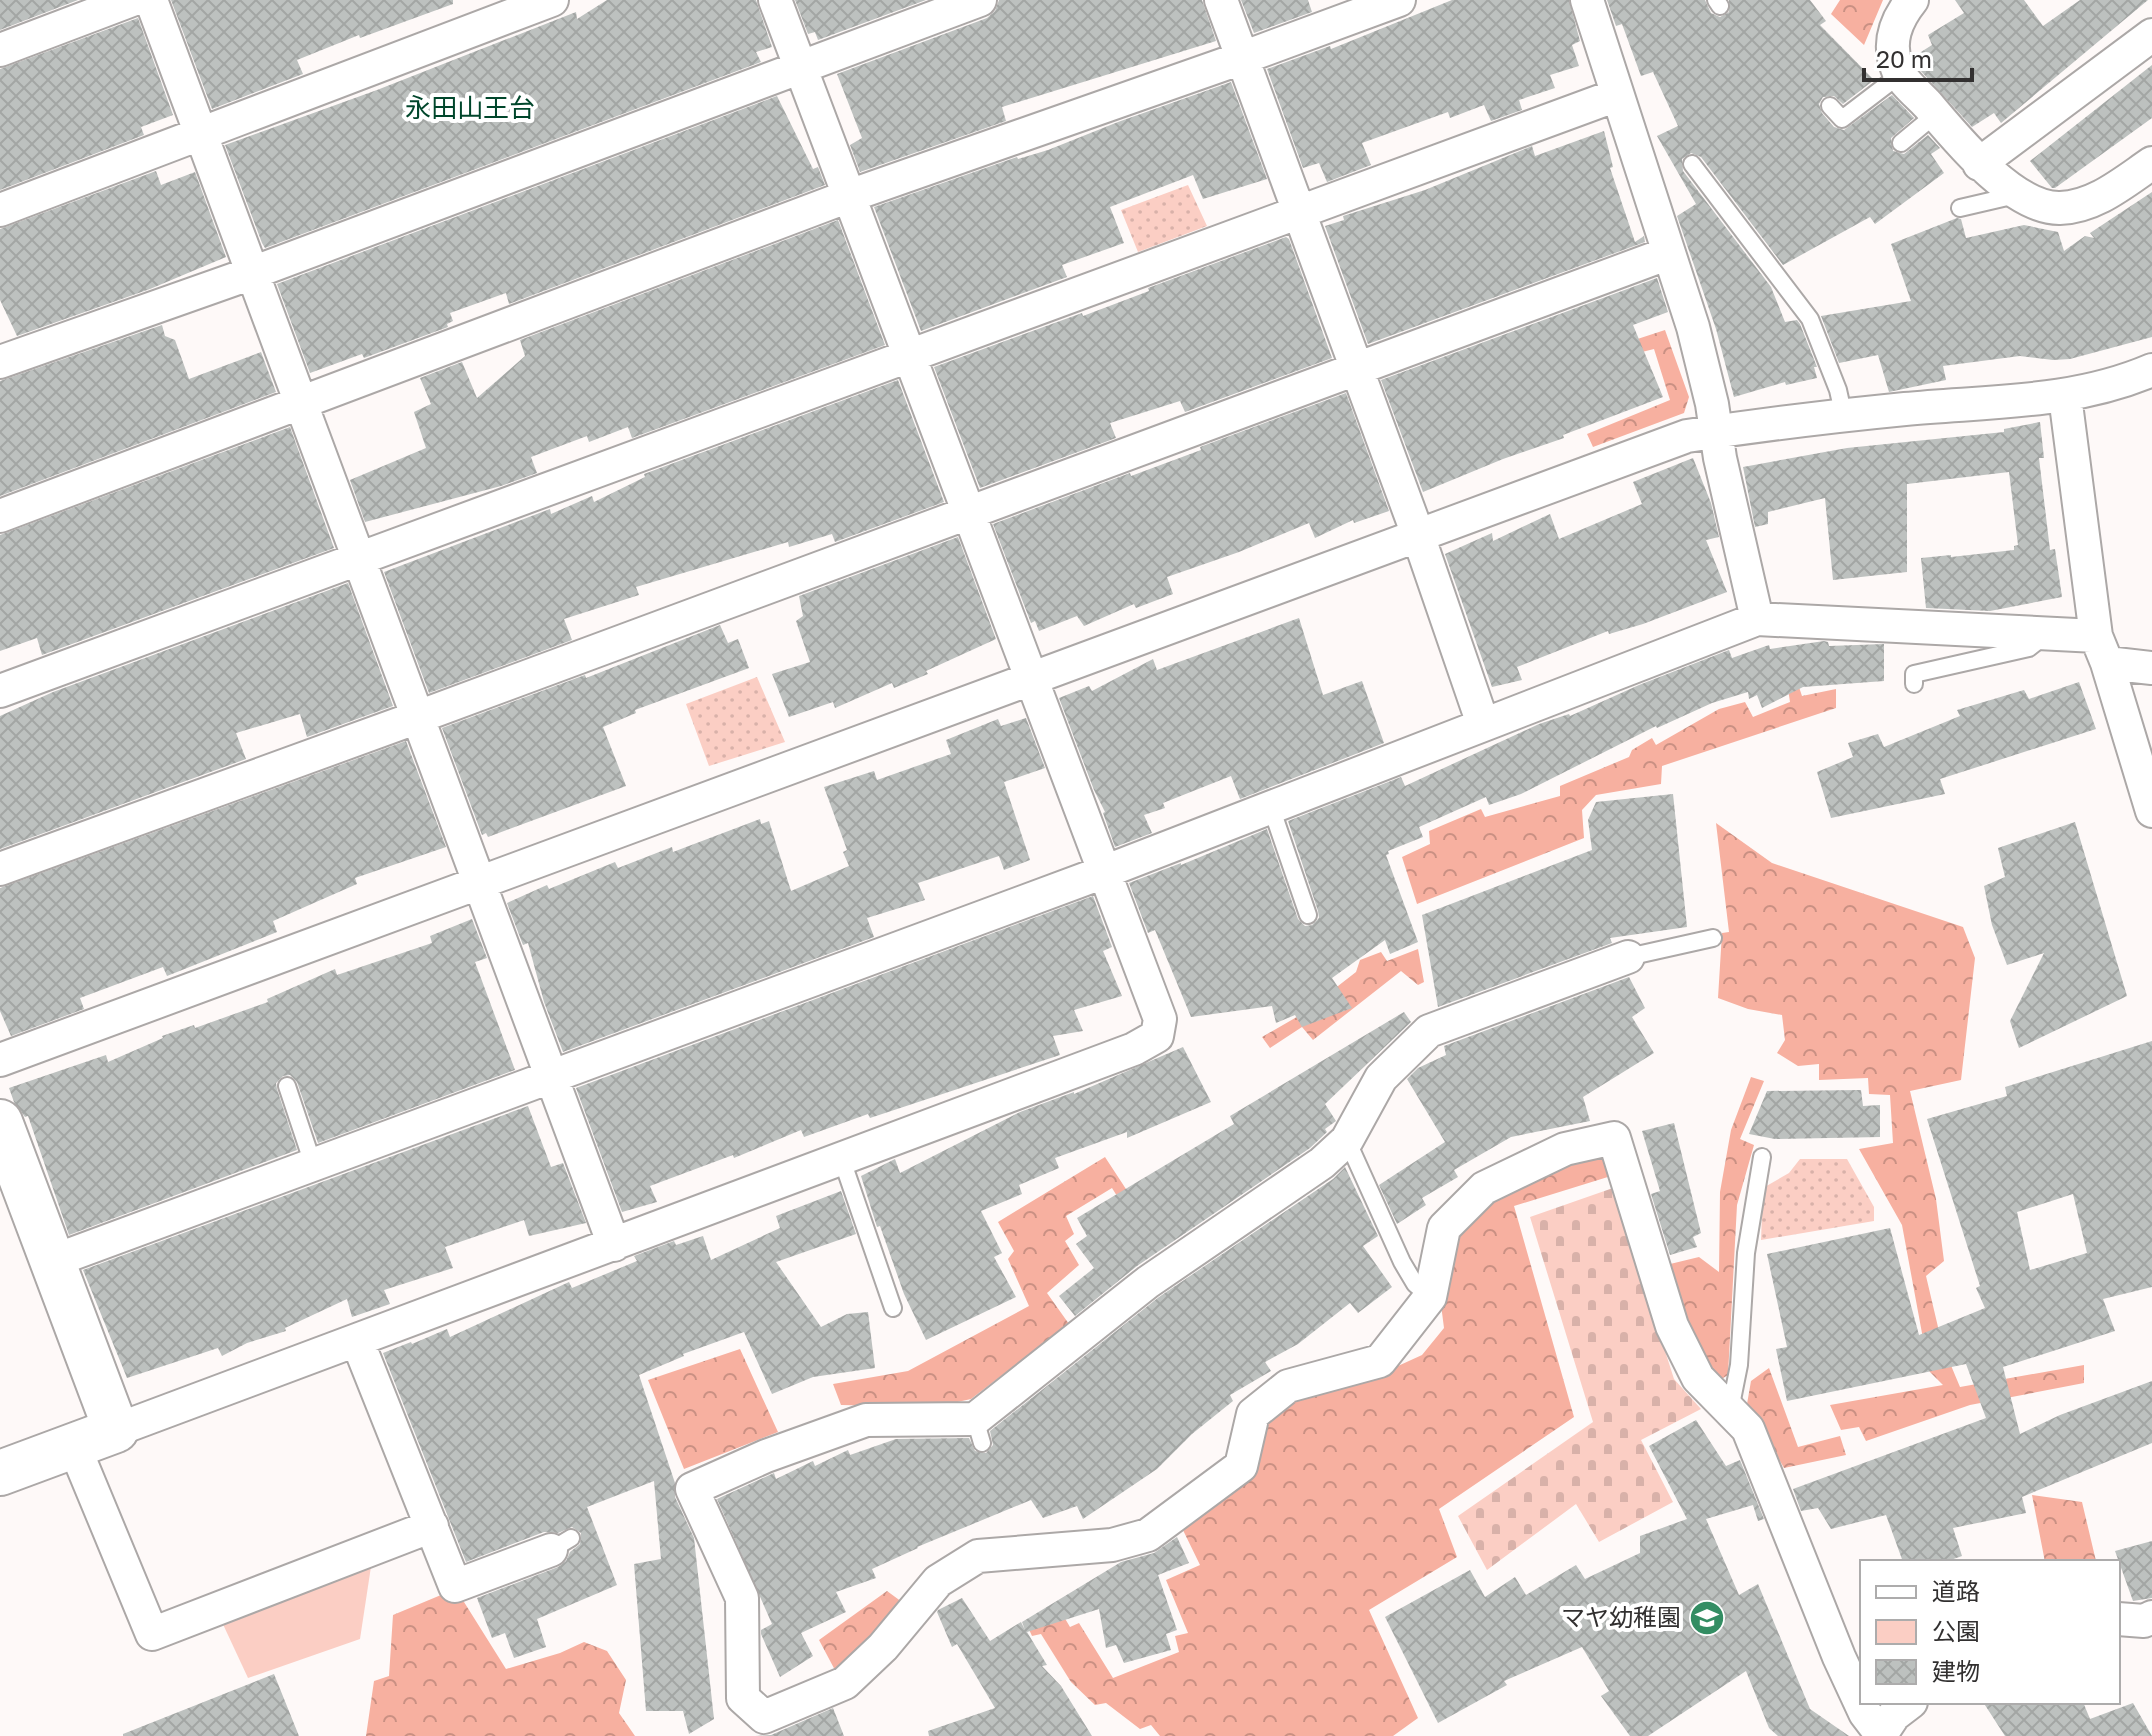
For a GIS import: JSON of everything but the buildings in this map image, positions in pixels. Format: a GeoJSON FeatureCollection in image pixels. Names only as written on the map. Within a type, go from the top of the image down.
{"type":"FeatureCollection","features":[{"type":"Feature","properties":{"kind":"street"},"geometry":{"type":"LineString","coordinates":[[0,50],[132,0]]}},
{"type":"Feature","properties":{"kind":"street"},"geometry":{"type":"LineString","coordinates":[[151,0],[614,1245]]}},
{"type":"Feature","properties":{"kind":"street"},"geometry":{"type":"LineString","coordinates":[[0,210],[552,0]]}},
{"type":"Feature","properties":{"kind":"street"},"geometry":{"type":"LineString","coordinates":[[0,1473],[842,1160],[1134,1049],[1157,1036],[1160,1019],[775,0]]}},
{"type":"Feature","properties":{"kind":"street"},"geometry":{"type":"LineString","coordinates":[[0,362],[252,273],[980,0]]}},
{"type":"Feature","properties":{"kind":"street"},"geometry":{"type":"LineString","coordinates":[[1221,0],[1418,535],[1483,724]]}},
{"type":"Feature","properties":{"kind":"street"},"geometry":{"type":"LineString","coordinates":[[0,516],[849,196],[1399,0]]}},
{"type":"Feature","properties":{"kind":"street"},"geometry":{"type":"LineString","coordinates":[[1587,0],[1693,327],[1757,619]]}},
{"type":"Feature","properties":{"kind":"street"},"geometry":{"type":"LineString","coordinates":[[1912,0],[1898,17],[1892,45],[1897,70],[1979,164],[2021,194],[2035,203],[2058,208],[2083,204],[2108,193],[2152,163]]}},
{"type":"Feature","properties":{"kind":"street"},"geometry":{"type":"LineString","coordinates":[[1979,164],[2152,35]]}},
{"type":"Feature","properties":{"kind":"street"},"geometry":{"type":"LineString","coordinates":[[0,691],[1617,95]]}},
{"type":"Feature","properties":{"kind":"street"},"geometry":{"type":"LineString","coordinates":[[0,869],[1669,253]]}},
{"type":"Feature","properties":{"kind":"street"},"geometry":{"type":"LineString","coordinates":[[0,1060],[1687,436],[1905,409],[2065,396],[2094,390],[2152,370]]}},
{"type":"Feature","properties":{"kind":"street"},"geometry":{"type":"LineString","coordinates":[[2065,396],[2102,650],[2152,811]]}},
{"type":"Feature","properties":{"kind":"street"},"geometry":{"type":"LineString","coordinates":[[53,1261],[1104,872],[1757,619],[2048,634],[2152,668]]}},
{"type":"Feature","properties":{"kind":"street"},"geometry":{"type":"LineString","coordinates":[[1628,957],[1429,1031],[1381,1078],[1347,1140],[1290,1186],[1148,1282],[978,1431],[866,1420],[766,1456],[683,1493],[742,1598],[743,1698],[764,1717],[845,1683],[883,1647],[938,1581],[978,1556],[1041,1545],[1112,1545],[1148,1535],[1241,1466],[1253,1414],[1288,1386],[1380,1361],[1430,1297],[1444,1228],[1484,1188],[1565,1149],[1614,1138],[1672,1326],[1698,1378],[1748,1429],[1860,1702]]}},
{"type":"Feature","properties":{"kind":"street"},"geometry":{"type":"LineString","coordinates":[[0,1122],[116,1430]]}},
{"type":"Feature","properties":{"kind":"street"},"geometry":{"type":"LineString","coordinates":[[357,1340],[455,1586],[561,1544]]}},
{"type":"Feature","properties":{"kind":"street"},"geometry":{"type":"LineString","coordinates":[[74,1446],[152,1634],[432,1526]]}},
{"type":"Feature","properties":{"kind":"street"},"geometry":{"type":"LineString","coordinates":[[2120,1619],[2144,1621],[2152,1617]]}},
{"type":"Feature","properties":{"kind":"street"},"geometry":{"type":"LineString","coordinates":[[1861,1704],[1881,1735],[1894,1715],[1908,1704]]}},
{"type":"Feature","properties":{"kind":"lane"},"geometry":{"type":"LineString","coordinates":[[1830,106],[1842,119],[1901,74]]}},
{"type":"Feature","properties":{"kind":"lane"},"geometry":{"type":"LineString","coordinates":[[1901,143],[1936,114]]}},
{"type":"Feature","properties":{"kind":"lane"},"geometry":{"type":"LineString","coordinates":[[1692,164],[1810,319],[1838,390],[1844,417]]}},
{"type":"Feature","properties":{"kind":"lane"},"geometry":{"type":"LineString","coordinates":[[1960,208],[2021,194]]}},
{"type":"Feature","properties":{"kind":"lane"},"geometry":{"type":"LineString","coordinates":[[1914,684],[1914,674],[2029,648],[2048,634]]}},
{"type":"Feature","properties":{"kind":"lane"},"geometry":{"type":"LineString","coordinates":[[1271,807],[1308,915]]}},
{"type":"Feature","properties":{"kind":"lane"},"geometry":{"type":"LineString","coordinates":[[1628,957],[1713,938]]}},
{"type":"Feature","properties":{"kind":"lane"},"geometry":{"type":"LineString","coordinates":[[287,1086],[313,1164]]}},
{"type":"Feature","properties":{"kind":"lane"},"geometry":{"type":"LineString","coordinates":[[1347,1140],[1402,1262],[1415,1284],[1430,1297]]}},
{"type":"Feature","properties":{"kind":"lane"},"geometry":{"type":"LineString","coordinates":[[1730,1410],[1739,1365],[1746,1253],[1762,1157]]}},
{"type":"Feature","properties":{"kind":"lane"},"geometry":{"type":"LineString","coordinates":[[842,1160],[893,1308]]}},
{"type":"Feature","properties":{"kind":"green space"},"geometry":{"type":"Polygon","coordinates":[[[1840,0],[1883,0],[1864,45],[1831,14],[1840,0]]]}},
{"type":"Feature","properties":{"kind":"green space"},"geometry":{"type":"Polygon","coordinates":[[[1188,185],[1207,226],[1138,252],[1121,210],[1188,185]]]}},
{"type":"Feature","properties":{"kind":"green space"},"geometry":{"type":"Polygon","coordinates":[[[1665,330],[1689,397],[1684,413],[1593,447],[1587,434],[1670,400],[1654,349],[1618,358],[1613,347],[1665,330]]]}},
{"type":"Feature","properties":{"kind":"green space"},"geometry":{"type":"Polygon","coordinates":[[[757,677],[785,742],[709,766],[686,704],[757,677]]]}},
{"type":"Feature","properties":{"kind":"green space"},"geometry":{"type":"Polygon","coordinates":[[[1799,687],[1802,696],[1836,689],[1836,708],[1662,766],[1661,784],[1596,795],[1582,810],[1584,838],[1417,904],[1402,857],[1430,844],[1429,831],[1481,809],[1485,817],[1560,796],[1560,786],[1629,757],[1632,750],[1652,738],[1656,745],[1719,709],[1745,702],[1753,717],[1790,702],[1788,689],[1799,687]]]}},
{"type":"Feature","properties":{"kind":"green space"},"geometry":{"type":"Polygon","coordinates":[[[1716,823],[1772,863],[1963,927],[1975,958],[1961,1080],[1910,1091],[1936,1199],[1944,1261],[1926,1276],[1942,1344],[1960,1387],[2084,1365],[2084,1383],[1970,1405],[1866,1441],[1859,1427],[1841,1430],[1830,1405],[1943,1385],[1929,1371],[1902,1225],[1859,1149],[1893,1143],[1890,1095],[1869,1094],[1868,1078],[1819,1080],[1819,1064],[1798,1066],[1777,1053],[1785,1040],[1782,1015],[1748,1009],[1718,998],[1722,933],[1729,932],[1716,823]]]}},
{"type":"Feature","properties":{"kind":"green space"},"geometry":{"type":"Polygon","coordinates":[[[1418,949],[1424,982],[1418,985],[1401,971],[1313,1040],[1302,1027],[1270,1048],[1262,1037],[1302,1014],[1356,972],[1360,960],[1381,952],[1387,961],[1418,949]]]}},
{"type":"Feature","properties":{"kind":"green space"},"geometry":{"type":"Polygon","coordinates":[[[1751,1077],[1764,1081],[1740,1139],[1754,1145],[1737,1205],[1728,1375],[1715,1383],[1702,1366],[1666,1265],[1699,1257],[1719,1272],[1720,1192],[1731,1130],[1751,1077]]]}},
{"type":"Feature","properties":{"kind":"green space"},"geometry":{"type":"Polygon","coordinates":[[[1605,1155],[1611,1176],[1514,1206],[1574,1417],[1439,1509],[1457,1557],[1369,1610],[1418,1718],[1393,1736],[1160,1736],[1151,1725],[1140,1729],[1106,1703],[1095,1705],[1071,1682],[1041,1634],[1032,1636],[1026,1623],[1057,1605],[1070,1627],[1079,1623],[1113,1678],[1179,1652],[1175,1636],[1188,1633],[1166,1580],[1200,1565],[1181,1526],[1261,1459],[1260,1434],[1278,1408],[1305,1391],[1387,1371],[1422,1355],[1444,1328],[1440,1297],[1452,1237],[1511,1183],[1605,1155]]]}},
{"type":"Feature","properties":{"kind":"green space"},"geometry":{"type":"Polygon","coordinates":[[[1105,1157],[1162,1244],[1152,1252],[1112,1188],[1066,1216],[1074,1234],[1065,1241],[1079,1265],[1047,1293],[1069,1324],[971,1399],[935,1407],[841,1405],[833,1384],[908,1371],[1029,1306],[1008,1259],[1014,1251],[998,1222],[1105,1157]]]}},
{"type":"Feature","properties":{"kind":"green space"},"geometry":{"type":"Polygon","coordinates":[[[1800,1159],[1847,1159],[1874,1207],[1874,1221],[1761,1240],[1763,1188],[1789,1173],[1800,1159]]]}},
{"type":"Feature","properties":{"kind":"green space"},"geometry":{"type":"Polygon","coordinates":[[[1613,1188],[1674,1379],[1701,1409],[1641,1440],[1673,1502],[1599,1542],[1576,1504],[1487,1570],[1458,1516],[1593,1422],[1530,1217],[1613,1188]]]}},
{"type":"Feature","properties":{"kind":"green space"},"geometry":{"type":"Polygon","coordinates":[[[740,1349],[778,1432],[684,1469],[648,1380],[740,1349]]]}},
{"type":"Feature","properties":{"kind":"green space"},"geometry":{"type":"Polygon","coordinates":[[[1769,1368],[1798,1447],[1840,1436],[1846,1455],[1784,1468],[1747,1404],[1751,1381],[1769,1368]]]}},
{"type":"Feature","properties":{"kind":"green space"},"geometry":{"type":"Polygon","coordinates":[[[2032,1495],[2082,1502],[2096,1560],[2045,1560],[2032,1495]]]}},
{"type":"Feature","properties":{"kind":"green space"},"geometry":{"type":"Polygon","coordinates":[[[372,1560],[360,1639],[248,1678],[221,1620],[372,1560]]]}},
{"type":"Feature","properties":{"kind":"green space"},"geometry":{"type":"Polygon","coordinates":[[[887,1591],[902,1602],[836,1672],[819,1640],[887,1591]]]}},
{"type":"Feature","properties":{"kind":"green space"},"geometry":{"type":"Polygon","coordinates":[[[441,1595],[464,1602],[506,1669],[560,1653],[584,1642],[607,1651],[626,1680],[619,1713],[635,1736],[366,1736],[374,1681],[389,1676],[393,1615],[441,1595]]]}},
{"type":"Feature","properties":{"kind":"place","name":"マヤ幼稚園"},"geometry":{"type":"Point","coordinates":[1707,1618]}},
{"type":"Feature","properties":{"kind":"district","name":"永田山王台"},"geometry":{"type":"Point","coordinates":[470,108]}}]}
